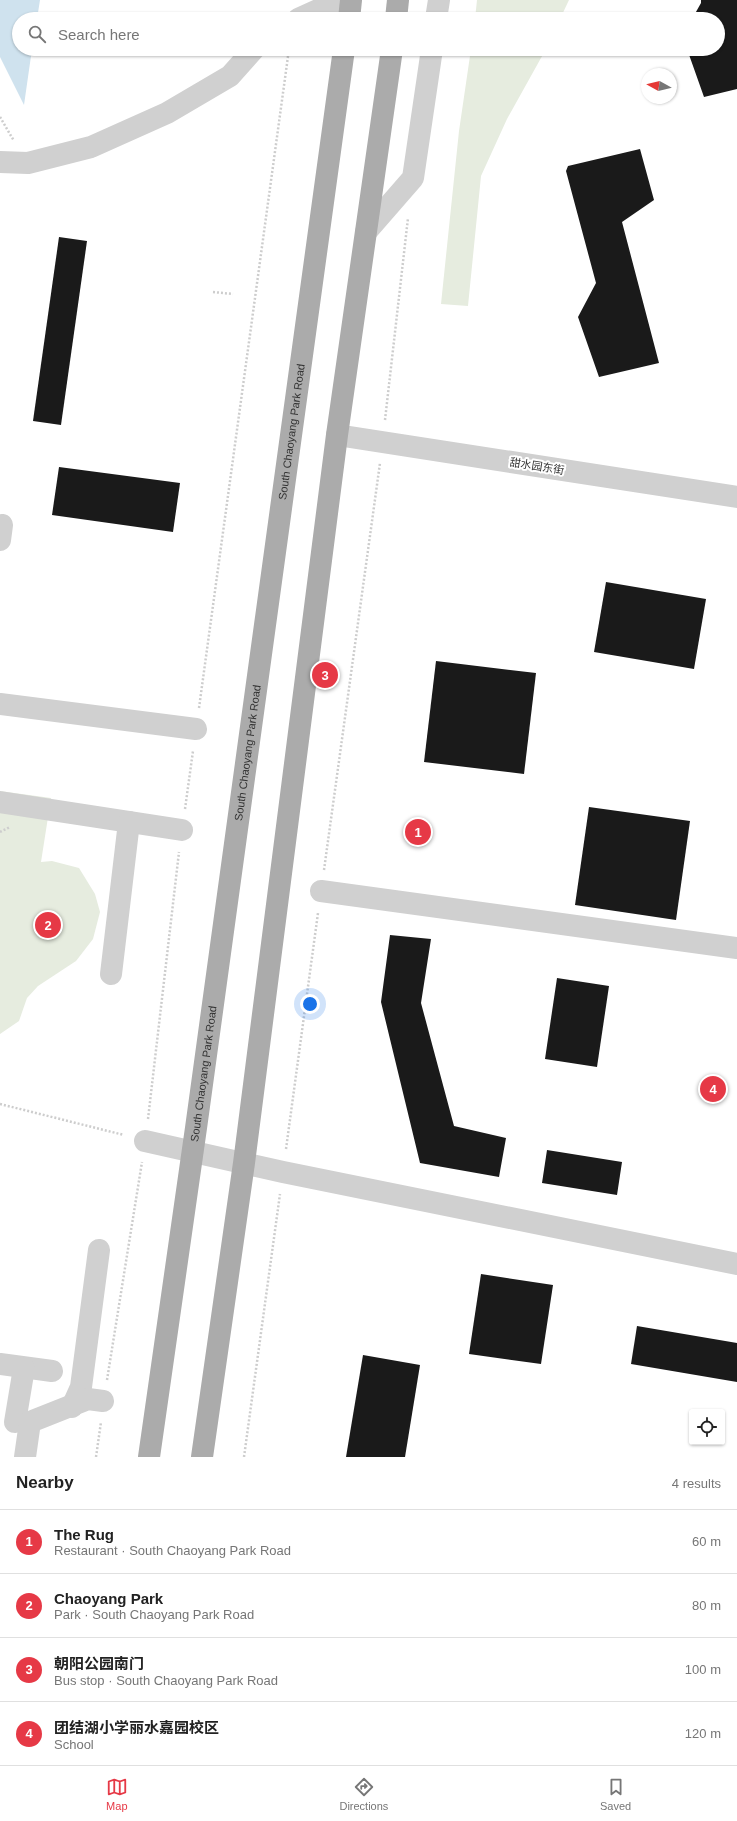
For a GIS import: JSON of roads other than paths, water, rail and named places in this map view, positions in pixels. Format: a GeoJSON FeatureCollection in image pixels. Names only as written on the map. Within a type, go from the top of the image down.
{"type":"FeatureCollection","features":[{"type":"Feature","properties":{"kind":"main road"},"geometry":{"type":"LineString","coordinates":[[349,12],[351,0]]}},
{"type":"Feature","properties":{"kind":"main road"},"geometry":{"type":"LineString","coordinates":[[397,12],[398,0]]}},
{"type":"Feature","properties":{"kind":"main road","name":"South Chaoyang Park Road"},"geometry":{"type":"LineString","coordinates":[[149,1457],[193,1151],[343,56]]}},
{"type":"Feature","properties":{"kind":"main road"},"geometry":{"type":"LineString","coordinates":[[202,1457],[244,1163],[337,435],[391,56]]}},
{"type":"Feature","properties":{"kind":"street"},"geometry":{"type":"LineString","coordinates":[[313,12],[340,0]]}},
{"type":"Feature","properties":{"kind":"street"},"geometry":{"type":"LineString","coordinates":[[437,12],[439,0]]}},
{"type":"Feature","properties":{"kind":"street"},"geometry":{"type":"LineString","coordinates":[[0,162],[28,164],[91,147],[167,112],[230,76],[248,56]]}},
{"type":"Feature","properties":{"kind":"street"},"geometry":{"type":"LineString","coordinates":[[366,232],[413,178],[431,56]]}},
{"type":"Feature","properties":{"kind":"street","name":"甜水园东街"},"geometry":{"type":"LineString","coordinates":[[337,435],[737,497]]}},
{"type":"Feature","properties":{"kind":"street"},"geometry":{"type":"LineString","coordinates":[[0,704],[196,729]]}},
{"type":"Feature","properties":{"kind":"street"},"geometry":{"type":"LineString","coordinates":[[0,802],[182,830]]}},
{"type":"Feature","properties":{"kind":"street"},"geometry":{"type":"LineString","coordinates":[[111,974],[129,822]]}},
{"type":"Feature","properties":{"kind":"street"},"geometry":{"type":"LineString","coordinates":[[321,891],[737,948]]}},
{"type":"Feature","properties":{"kind":"street"},"geometry":{"type":"LineString","coordinates":[[145,1142],[193,1151],[283,1172],[737,1264]]}},
{"type":"Feature","properties":{"kind":"street"},"geometry":{"type":"LineString","coordinates":[[72,1406],[81,1387],[99,1250]]}},
{"type":"Feature","properties":{"kind":"street"},"geometry":{"type":"LineString","coordinates":[[0,1364],[52,1371]]}},
{"type":"Feature","properties":{"kind":"street"},"geometry":{"type":"LineString","coordinates":[[24,1368],[15,1421],[25,1457]]}},
{"type":"Feature","properties":{"kind":"street"},"geometry":{"type":"LineString","coordinates":[[15,1421],[72,1406],[88,1399],[103,1401]]}},
{"type":"Feature","properties":{"kind":"water"},"geometry":{"type":"Polygon","coordinates":[[[0,0],[40,0],[38,12],[12,12],[12,56],[31,56],[24,105],[0,57],[0,0]]]}},
{"type":"Feature","properties":{"kind":"place","name":"朝阳公园南门"},"geometry":{"type":"Point","coordinates":[325,675]}},
{"type":"Feature","properties":{"kind":"place","name":"The Rug"},"geometry":{"type":"Point","coordinates":[418,832]}},
{"type":"Feature","properties":{"kind":"place","name":"Chaoyang Park"},"geometry":{"type":"Point","coordinates":[48,925]}},
{"type":"Feature","properties":{"kind":"place","name":"团结湖小学丽水嘉园校区"},"geometry":{"type":"Point","coordinates":[713,1089]}}]}
